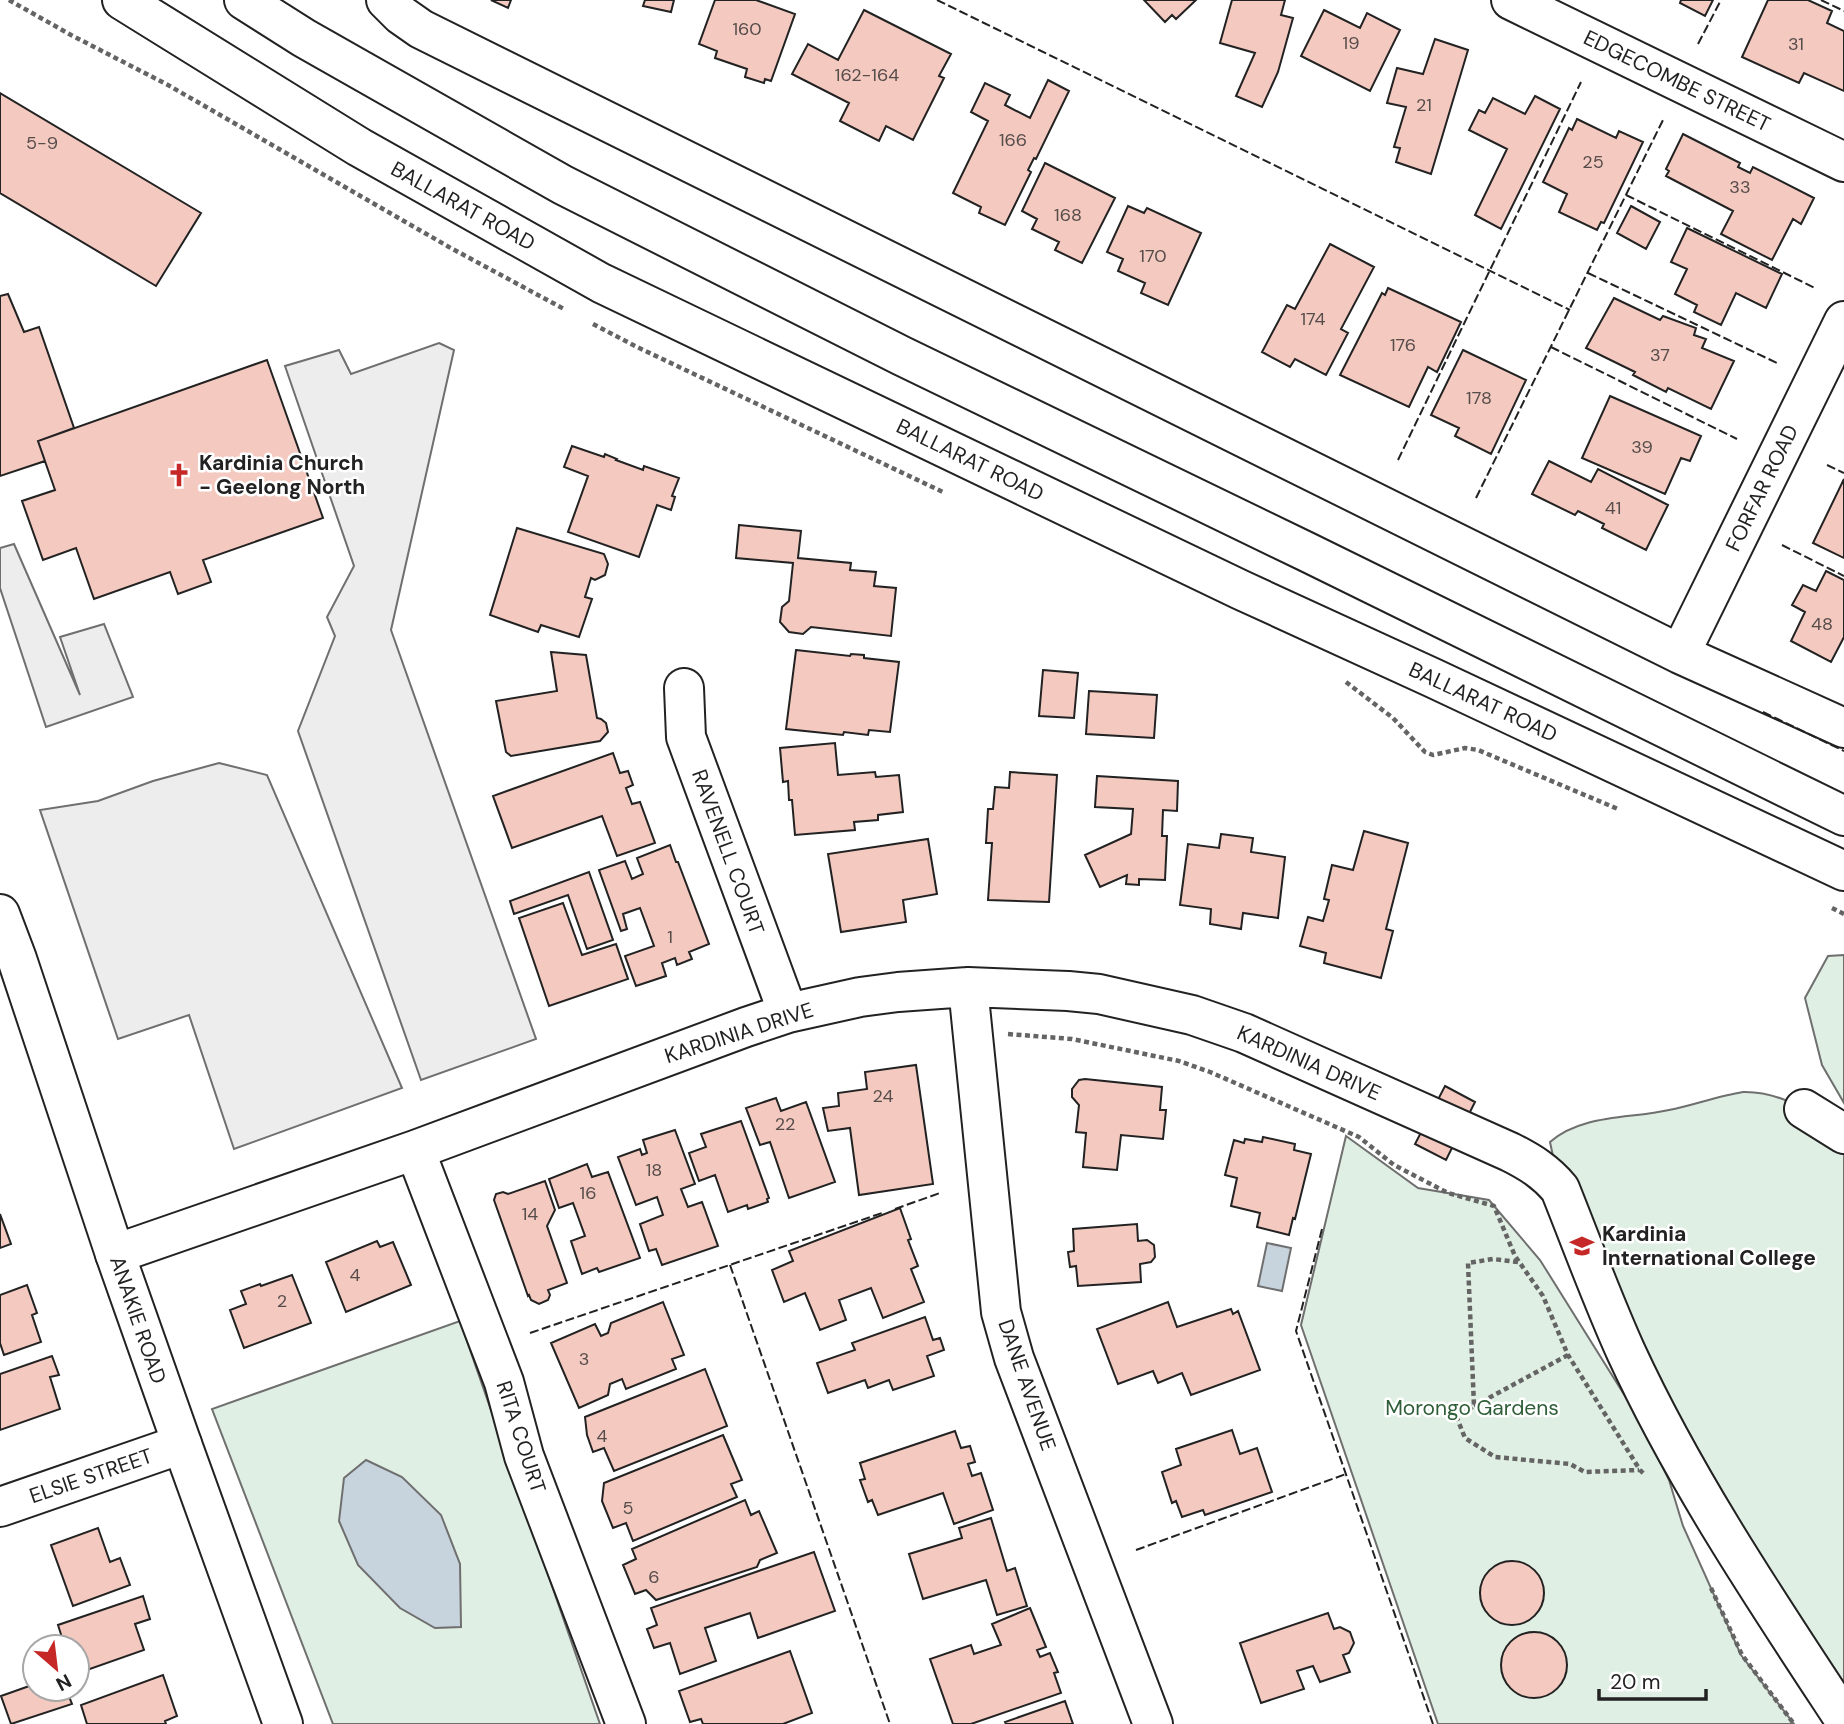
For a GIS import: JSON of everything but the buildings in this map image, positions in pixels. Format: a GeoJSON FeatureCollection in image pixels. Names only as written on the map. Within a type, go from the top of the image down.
{"type":"FeatureCollection","features":[{"type":"Feature","properties":{"kind":"main road","name":"BALLARAT ROAD"},"geometry":{"type":"LineString","coordinates":[[122,0],[359,147],[601,283],[1241,590],[1844,871]]}},
{"type":"Feature","properties":{"kind":"main road"},"geometry":{"type":"LineString","coordinates":[[244,0],[304,38],[563,185],[902,356],[1844,816]]}},
{"type":"Feature","properties":{"kind":"main road"},"geometry":{"type":"LineString","coordinates":[[386,0],[421,29],[1680,654],[1844,728]]}},
{"type":"Feature","properties":{"kind":"main road","name":"EDGECOMBE STREET"},"geometry":{"type":"LineString","coordinates":[[1511,0],[1844,162]]}},
{"type":"Feature","properties":{"kind":"main road","name":"FORFAR ROAD"},"geometry":{"type":"LineString","coordinates":[[1680,654],[1844,321]]}},
{"type":"Feature","properties":{"kind":"main road","name":"RAVENELL COURT"},"geometry":{"type":"LineString","coordinates":[[684,688],[686,737],[788,1013]]}},
{"type":"Feature","properties":{"kind":"main road","name":"ANAKIE ROAD"},"geometry":{"type":"LineString","coordinates":[[0,914],[9,962],[283,1724]]}},
{"type":"Feature","properties":{"kind":"main road","name":"KARDINIA DRIVE"},"geometry":{"type":"LineString","coordinates":[[115,1254],[415,1150],[788,1013],[860,997],[968,987],[1044,989],[1099,994],[1192,1015],[1244,1033],[1358,1084],[1528,1161],[1549,1176],[1560,1189],[1623,1343],[1668,1433],[1727,1536],[1844,1719]]}},
{"type":"Feature","properties":{"kind":"main road","name":"DANE AVENUE"},"geometry":{"type":"LineString","coordinates":[[968,987],[1001,1312],[1014,1358],[1153,1724]]}},
{"type":"Feature","properties":{"kind":"main road"},"geometry":{"type":"LineString","coordinates":[[1804,1108],[1844,1134]]}},
{"type":"Feature","properties":{"kind":"main road","name":"RITA COURT"},"geometry":{"type":"LineString","coordinates":[[415,1150],[503,1382],[524,1455],[626,1724]]}},
{"type":"Feature","properties":{"kind":"main road","name":"ELSIE STREET"},"geometry":{"type":"LineString","coordinates":[[0,1507],[181,1444]]}},
{"type":"Feature","properties":{"kind":"path"},"geometry":{"type":"LineString","coordinates":[[1005,1034],[1072,1039],[1179,1062],[1235,1082],[1359,1137],[1394,1165],[1448,1193],[1494,1206],[1514,1256],[1543,1296],[1568,1355],[1640,1470],[1649,1478]]}},
{"type":"Feature","properties":{"kind":"path"},"geometry":{"type":"LineString","coordinates":[[1475,1406],[1468,1263],[1493,1259],[1519,1262]]}},
{"type":"Feature","properties":{"kind":"path"},"geometry":{"type":"LineString","coordinates":[[1568,1355],[1457,1418],[1465,1437],[1495,1457],[1570,1464],[1585,1472],[1640,1470]]}},
{"type":"Feature","properties":{"kind":"path"},"geometry":{"type":"LineString","coordinates":[[1710,1584],[1742,1655],[1794,1724]]}},
{"type":"Feature","properties":{"kind":"green space"},"geometry":{"type":"Polygon","coordinates":[[[1844,955],[1844,1103],[1822,1065],[1805,998],[1828,956],[1844,955]]]}},
{"type":"Feature","properties":{"kind":"green space"},"geometry":{"type":"Polygon","coordinates":[[[1743,1092],[1771,1095],[1784,1100],[1844,1134],[1844,1719],[1804,1659],[1560,1189],[1550,1142],[1577,1126],[1591,1122],[1654,1113],[1743,1092]]]}},
{"type":"Feature","properties":{"kind":"green space","name":"Morongo Gardens"},"geometry":{"type":"Polygon","coordinates":[[[1346,1136],[1418,1188],[1489,1200],[1540,1260],[1640,1420],[1669,1480],[1683,1526],[1741,1655],[1794,1724],[1438,1724],[1301,1325],[1346,1136]]]}},
{"type":"Feature","properties":{"kind":"green space"},"geometry":{"type":"Polygon","coordinates":[[[460,1321],[600,1724],[333,1724],[212,1409],[460,1321]]]}},
{"type":"Feature","properties":{"kind":"shaded area"},"geometry":{"type":"Polygon","coordinates":[[[439,343],[454,350],[391,630],[536,1039],[421,1080],[298,731],[335,636],[327,617],[354,566],[285,366],[339,350],[351,374],[439,343]]]}},
{"type":"Feature","properties":{"kind":"shaded area"},"geometry":{"type":"Polygon","coordinates":[[[14,544],[80,695],[60,637],[104,624],[133,697],[46,727],[0,588],[0,548],[14,544]]]}},
{"type":"Feature","properties":{"kind":"shaded area"},"geometry":{"type":"Polygon","coordinates":[[[219,763],[267,775],[402,1088],[234,1149],[189,1015],[118,1039],[40,810],[98,801],[153,781],[219,763]]]}},
{"type":"Feature","properties":{"kind":"shaded area"},"geometry":{"type":"Polygon","coordinates":[[[1267,1243],[1291,1248],[1282,1291],[1258,1286],[1267,1243]]]}},
{"type":"Feature","properties":{"kind":"shaded area"},"geometry":{"type":"Polygon","coordinates":[[[366,1460],[402,1477],[441,1515],[460,1564],[461,1627],[435,1628],[400,1608],[358,1565],[339,1521],[344,1478],[366,1460]]]}},
{"type":"Feature","properties":{"kind":"fence"},"geometry":{"type":"LineString","coordinates":[[937,0],[1570,310]]}},
{"type":"Feature","properties":{"kind":"fence"},"geometry":{"type":"LineString","coordinates":[[1698,44],[1721,0]]}},
{"type":"Feature","properties":{"kind":"fence"},"geometry":{"type":"LineString","coordinates":[[1821,0],[1844,11]]}},
{"type":"Feature","properties":{"kind":"fence"},"geometry":{"type":"LineString","coordinates":[[1398,460],[1581,82]]}},
{"type":"Feature","properties":{"kind":"fence"},"geometry":{"type":"LineString","coordinates":[[1476,498],[1663,120]]}},
{"type":"Feature","properties":{"kind":"fence"},"geometry":{"type":"LineString","coordinates":[[1626,195],[1815,288]]}},
{"type":"Feature","properties":{"kind":"fence"},"geometry":{"type":"LineString","coordinates":[[1588,273],[1777,363]]}},
{"type":"Feature","properties":{"kind":"fence"},"geometry":{"type":"LineString","coordinates":[[1551,347],[1737,439]]}},
{"type":"Feature","properties":{"kind":"fence"},"geometry":{"type":"LineString","coordinates":[[1827,465],[1844,473]]}},
{"type":"Feature","properties":{"kind":"fence"},"geometry":{"type":"LineString","coordinates":[[1782,545],[1844,576]]}},
{"type":"Feature","properties":{"kind":"fence"},"geometry":{"type":"LineString","coordinates":[[1763,712],[1844,751]]}},
{"type":"Feature","properties":{"kind":"fence"},"geometry":{"type":"LineString","coordinates":[[895,1209],[940,1193]]}},
{"type":"Feature","properties":{"kind":"fence"},"geometry":{"type":"LineString","coordinates":[[530,1333],[885,1212]]}},
{"type":"Feature","properties":{"kind":"fence"},"geometry":{"type":"LineString","coordinates":[[1322,1229],[1296,1331],[1433,1724]]}},
{"type":"Feature","properties":{"kind":"fence"},"geometry":{"type":"LineString","coordinates":[[730,1265],[890,1724]]}},
{"type":"Feature","properties":{"kind":"fence"},"geometry":{"type":"LineString","coordinates":[[1136,1550],[1346,1474]]}},
{"type":"Feature","properties":{"kind":"place","name":"Kardinia Church - Geelong North"},"geometry":{"type":"Point","coordinates":[179,475]}},
{"type":"Feature","properties":{"kind":"place","name":"Kardinia International College"},"geometry":{"type":"Point","coordinates":[1582,1246]}}]}
